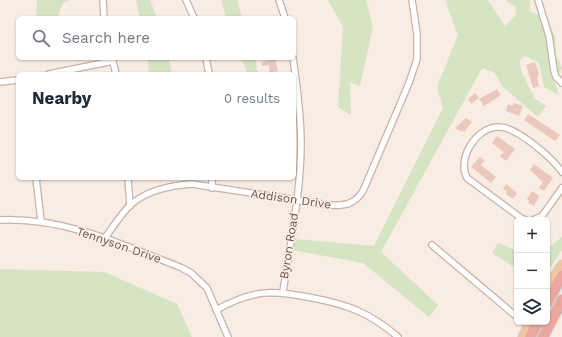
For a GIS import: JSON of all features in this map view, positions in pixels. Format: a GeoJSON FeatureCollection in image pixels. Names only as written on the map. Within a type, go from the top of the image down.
{"type":"FeatureCollection","features":[{"type":"Feature","properties":{"kind":"highway"},"geometry":{"type":"LineString","coordinates":[[550,298],[562,276]]}},
{"type":"Feature","properties":{"kind":"highway"},"geometry":{"type":"LineString","coordinates":[[543,337],[562,300]]}},
{"type":"Feature","properties":{"kind":"highway"},"geometry":{"type":"LineString","coordinates":[[530,337],[536,325]]}},
{"type":"Feature","properties":{"kind":"main road"},"geometry":{"type":"LineString","coordinates":[[550,284],[562,265]]}},
{"type":"Feature","properties":{"kind":"main road"},"geometry":{"type":"LineString","coordinates":[[523,337],[526,325]]}},
{"type":"Feature","properties":{"kind":"street"},"geometry":{"type":"LineString","coordinates":[[103,0],[104,16]]}},
{"type":"Feature","properties":{"kind":"street"},"geometry":{"type":"LineString","coordinates":[[186,0],[193,16]]}},
{"type":"Feature","properties":{"kind":"street"},"geometry":{"type":"LineString","coordinates":[[279,0],[284,16]]}},
{"type":"Feature","properties":{"kind":"street","name":"Addison Drive"},"geometry":{"type":"LineString","coordinates":[[104,238],[130,206],[161,189],[177,185],[192,184],[340,206],[354,201],[363,191],[409,83],[417,59],[417,34],[412,0]]}},
{"type":"Feature","properties":{"kind":"street"},"geometry":{"type":"LineString","coordinates":[[538,0],[549,36],[554,71],[556,77],[562,83]]}},
{"type":"Feature","properties":{"kind":"street"},"geometry":{"type":"LineString","coordinates":[[58,72],[109,60]]}},
{"type":"Feature","properties":{"kind":"street"},"geometry":{"type":"LineString","coordinates":[[113,60],[116,72]]}},
{"type":"Feature","properties":{"kind":"street"},"geometry":{"type":"LineString","coordinates":[[206,60],[209,72]]}},
{"type":"Feature","properties":{"kind":"street","name":"Byron Road"},"geometry":{"type":"LineString","coordinates":[[293,60],[295,72]]}},
{"type":"Feature","properties":{"kind":"street"},"geometry":{"type":"LineString","coordinates":[[0,82],[16,80]]}},
{"type":"Feature","properties":{"kind":"street","name":"Byron Road"},"geometry":{"type":"LineString","coordinates":[[283,292],[296,200],[301,132],[296,86]]}},
{"type":"Feature","properties":{"kind":"street"},"geometry":{"type":"LineString","coordinates":[[519,217],[466,178],[463,166],[470,146],[486,131],[496,127],[502,127],[516,133],[555,161],[562,172]]}},
{"type":"Feature","properties":{"kind":"street"},"geometry":{"type":"LineString","coordinates":[[36,180],[41,221]]}},
{"type":"Feature","properties":{"kind":"street"},"geometry":{"type":"LineString","coordinates":[[128,180],[130,206]]}},
{"type":"Feature","properties":{"kind":"street"},"geometry":{"type":"LineString","coordinates":[[212,180],[212,188]]}},
{"type":"Feature","properties":{"kind":"street"},"geometry":{"type":"LineString","coordinates":[[540,217],[562,188]]}},
{"type":"Feature","properties":{"kind":"street","name":"Tennyson Drive"},"geometry":{"type":"LineString","coordinates":[[0,220],[41,221],[104,238],[182,268],[191,273],[207,288],[228,337]]}},
{"type":"Feature","properties":{"kind":"street"},"geometry":{"type":"LineString","coordinates":[[432,245],[514,314]]}},
{"type":"Feature","properties":{"kind":"street"},"geometry":{"type":"LineString","coordinates":[[216,310],[251,295],[283,292],[347,305],[373,319],[398,337]]}},
{"type":"Feature","properties":{"kind":"green space"},"geometry":{"type":"Polygon","coordinates":[[[37,0],[69,0],[63,3],[58,16],[36,16],[37,0]]]}},
{"type":"Feature","properties":{"kind":"green space"},"geometry":{"type":"Polygon","coordinates":[[[136,0],[150,0],[156,16],[140,16],[136,0]]]}},
{"type":"Feature","properties":{"kind":"green space"},"geometry":{"type":"Polygon","coordinates":[[[221,0],[237,0],[241,16],[225,16],[221,0]]]}},
{"type":"Feature","properties":{"kind":"green space"},"geometry":{"type":"Polygon","coordinates":[[[328,0],[366,0],[373,27],[360,86],[350,82],[351,115],[338,107],[343,27],[328,0]]]}},
{"type":"Feature","properties":{"kind":"green space"},"geometry":{"type":"Polygon","coordinates":[[[445,0],[488,0],[505,26],[515,16],[516,7],[507,2],[507,0],[530,0],[530,11],[548,20],[555,37],[556,55],[562,68],[555,83],[559,95],[544,87],[539,63],[525,56],[520,60],[521,71],[535,99],[546,106],[538,117],[503,87],[495,73],[482,68],[381,252],[438,305],[429,317],[363,263],[292,250],[294,239],[374,246],[443,108],[437,87],[458,35],[445,0]]]}},
{"type":"Feature","properties":{"kind":"green space"},"geometry":{"type":"Polygon","coordinates":[[[148,60],[169,60],[172,72],[149,72],[148,60]]]}},
{"type":"Feature","properties":{"kind":"green space"},"geometry":{"type":"Polygon","coordinates":[[[242,60],[255,60],[258,72],[247,72],[242,60]]]}},
{"type":"Feature","properties":{"kind":"green space"},"geometry":{"type":"Polygon","coordinates":[[[562,237],[562,250],[550,268],[550,253],[550,247],[562,237]]]}},
{"type":"Feature","properties":{"kind":"green space"},"geometry":{"type":"Polygon","coordinates":[[[498,243],[514,250],[514,267],[492,253],[498,243]]]}},
{"type":"Feature","properties":{"kind":"green space"},"geometry":{"type":"Polygon","coordinates":[[[0,269],[104,272],[177,304],[192,337],[0,337],[0,269]]]}},
{"type":"Feature","properties":{"kind":"building"},"geometry":{"type":"Polygon","coordinates":[[[275,60],[278,71],[270,72],[269,65],[262,66],[262,62],[275,60]]]}},
{"type":"Feature","properties":{"kind":"building"},"geometry":{"type":"Polygon","coordinates":[[[535,62],[539,74],[537,79],[539,86],[533,88],[526,65],[535,62]]]}},
{"type":"Feature","properties":{"kind":"building"},"geometry":{"type":"Polygon","coordinates":[[[497,89],[501,95],[484,106],[479,99],[497,89]]]}},
{"type":"Feature","properties":{"kind":"building"},"geometry":{"type":"Polygon","coordinates":[[[475,93],[479,98],[471,104],[468,99],[475,93]]]}},
{"type":"Feature","properties":{"kind":"building"},"geometry":{"type":"Polygon","coordinates":[[[514,103],[523,106],[519,116],[506,111],[508,104],[512,106],[514,103]]]}},
{"type":"Feature","properties":{"kind":"building"},"geometry":{"type":"Polygon","coordinates":[[[528,114],[560,135],[555,141],[524,120],[528,114]]]}},
{"type":"Feature","properties":{"kind":"building"},"geometry":{"type":"Polygon","coordinates":[[[466,118],[472,122],[464,132],[462,130],[461,132],[455,128],[466,118]]]}},
{"type":"Feature","properties":{"kind":"building"},"geometry":{"type":"Polygon","coordinates":[[[497,136],[515,149],[506,161],[500,156],[504,152],[492,143],[497,136]]]}},
{"type":"Feature","properties":{"kind":"building"},"geometry":{"type":"Polygon","coordinates":[[[480,157],[485,161],[481,165],[496,177],[491,183],[471,167],[480,157]]]}},
{"type":"Feature","properties":{"kind":"building"},"geometry":{"type":"Polygon","coordinates":[[[534,164],[553,178],[544,191],[539,188],[543,182],[530,170],[534,164]]]}},
{"type":"Feature","properties":{"kind":"building"},"geometry":{"type":"Polygon","coordinates":[[[506,184],[517,193],[513,199],[506,194],[507,191],[503,189],[506,184]]]}},
{"type":"Feature","properties":{"kind":"building"},"geometry":{"type":"Polygon","coordinates":[[[532,191],[539,196],[534,206],[528,203],[529,201],[527,199],[532,191]]]}}]}
